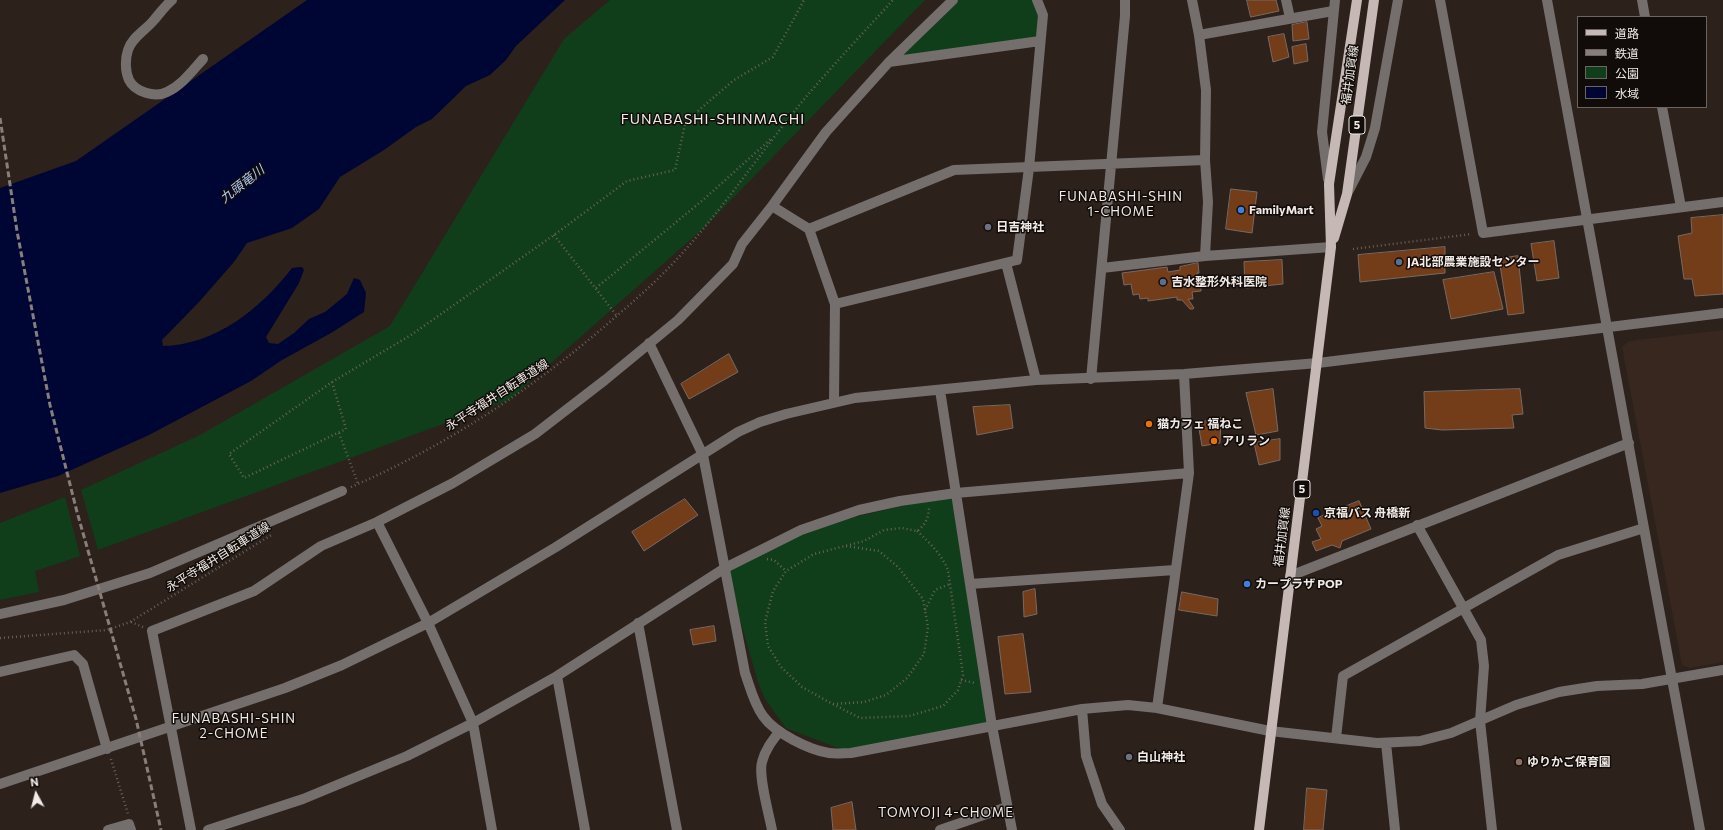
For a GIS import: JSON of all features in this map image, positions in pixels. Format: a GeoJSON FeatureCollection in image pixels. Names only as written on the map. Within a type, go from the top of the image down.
{"type":"FeatureCollection","features":[{"type":"Feature","properties":{"kind":"main road","name":"福井加賀線"},"geometry":{"type":"LineString","coordinates":[[1258,830],[1318,363],[1331,248],[1329,184],[1357,0]]}},
{"type":"Feature","properties":{"kind":"main road","name":"福井加賀線"},"geometry":{"type":"LineString","coordinates":[[1331,248],[1347,194],[1374,0]]}},
{"type":"Feature","properties":{"kind":"street"},"geometry":{"type":"LineString","coordinates":[[172,0],[128,48],[126,70],[130,81],[140,90],[150,94],[165,93],[178,86],[203,59]]}},
{"type":"Feature","properties":{"kind":"street"},"geometry":{"type":"LineString","coordinates":[[191,830],[152,631],[254,591],[322,546],[377,522],[453,484],[535,434],[605,380],[678,320],[733,264],[742,244],[826,132],[889,62],[953,0]]}},
{"type":"Feature","properties":{"kind":"street"},"geometry":{"type":"LineString","coordinates":[[835,304],[1017,260],[1030,168],[1042,15],[1037,0]]}},
{"type":"Feature","properties":{"kind":"street"},"geometry":{"type":"LineString","coordinates":[[1091,378],[1112,164],[1125,16],[1125,0]]}},
{"type":"Feature","properties":{"kind":"street"},"geometry":{"type":"LineString","coordinates":[[1192,0],[1200,35],[1206,90],[1205,160],[1208,202],[1205,256]]}},
{"type":"Feature","properties":{"kind":"street"},"geometry":{"type":"LineString","coordinates":[[1286,0],[1290,18]]}},
{"type":"Feature","properties":{"kind":"street"},"geometry":{"type":"LineString","coordinates":[[1329,184],[1322,132],[1335,0]]}},
{"type":"Feature","properties":{"kind":"street"},"geometry":{"type":"LineString","coordinates":[[1347,194],[1366,156],[1375,128],[1398,0]]}},
{"type":"Feature","properties":{"kind":"street"},"geometry":{"type":"LineString","coordinates":[[1440,0],[1483,233],[1723,202]]}},
{"type":"Feature","properties":{"kind":"street"},"geometry":{"type":"LineString","coordinates":[[1546,0],[1588,219],[1700,830]]}},
{"type":"Feature","properties":{"kind":"street"},"geometry":{"type":"LineString","coordinates":[[1642,0],[1645,16]]}},
{"type":"Feature","properties":{"kind":"street"},"geometry":{"type":"LineString","coordinates":[[1200,35],[1333,11]]}},
{"type":"Feature","properties":{"kind":"street"},"geometry":{"type":"LineString","coordinates":[[889,62],[1040,41]]}},
{"type":"Feature","properties":{"kind":"street"},"geometry":{"type":"LineString","coordinates":[[1662,108],[1681,207]]}},
{"type":"Feature","properties":{"kind":"street"},"geometry":{"type":"LineString","coordinates":[[809,229],[954,170],[1205,160]]}},
{"type":"Feature","properties":{"kind":"street"},"geometry":{"type":"LineString","coordinates":[[772,206],[809,229],[835,304],[834,402]]}},
{"type":"Feature","properties":{"kind":"street"},"geometry":{"type":"LineString","coordinates":[[1102,268],[1205,256],[1331,248]]}},
{"type":"Feature","properties":{"kind":"street"},"geometry":{"type":"LineString","coordinates":[[1006,263],[1036,380]]}},
{"type":"Feature","properties":{"kind":"street"},"geometry":{"type":"LineString","coordinates":[[0,784],[108,749],[285,688],[335,668],[428,623],[556,547],[738,432],[760,422],[834,402],[855,398],[1036,380],[1184,374],[1318,363],[1723,313]]}},
{"type":"Feature","properties":{"kind":"street"},"geometry":{"type":"LineString","coordinates":[[649,343],[703,455],[745,673],[763,716],[779,732],[805,745],[828,753],[851,754],[1082,709],[1128,705],[1157,708],[1270,731],[1386,743],[1420,741],[1451,732],[1516,705],[1559,692],[1597,686],[1642,684],[1723,670]]}},
{"type":"Feature","properties":{"kind":"street"},"geometry":{"type":"LineString","coordinates":[[1157,708],[1189,473],[1184,374]]}},
{"type":"Feature","properties":{"kind":"street"},"geometry":{"type":"LineString","coordinates":[[940,390],[992,726],[1012,830]]}},
{"type":"Feature","properties":{"kind":"street"},"geometry":{"type":"LineString","coordinates":[[1290,576],[1629,443]]}},
{"type":"Feature","properties":{"kind":"street"},"geometry":{"type":"LineString","coordinates":[[208,830],[303,799],[406,756],[473,723],[557,676],[725,568],[809,527],[858,510],[900,501],[956,493],[1189,473]]}},
{"type":"Feature","properties":{"kind":"street"},"geometry":{"type":"LineString","coordinates":[[0,614],[64,600],[150,573],[342,491]]}},
{"type":"Feature","properties":{"kind":"street"},"geometry":{"type":"LineString","coordinates":[[377,522],[428,623],[473,723],[492,830]]}},
{"type":"Feature","properties":{"kind":"street"},"geometry":{"type":"LineString","coordinates":[[1417,525],[1481,640],[1484,666],[1480,721],[1492,830]]}},
{"type":"Feature","properties":{"kind":"street"},"geometry":{"type":"LineString","coordinates":[[1336,738],[1343,676],[1558,555],[1644,528]]}},
{"type":"Feature","properties":{"kind":"street"},"geometry":{"type":"LineString","coordinates":[[970,584],[1175,570]]}},
{"type":"Feature","properties":{"kind":"street"},"geometry":{"type":"LineString","coordinates":[[638,623],[677,830]]}},
{"type":"Feature","properties":{"kind":"street"},"geometry":{"type":"LineString","coordinates":[[0,672],[74,655],[83,664],[108,749]]}},
{"type":"Feature","properties":{"kind":"street"},"geometry":{"type":"LineString","coordinates":[[557,676],[585,830]]}},
{"type":"Feature","properties":{"kind":"street"},"geometry":{"type":"LineString","coordinates":[[1082,709],[1086,756],[1102,804],[1120,830]]}},
{"type":"Feature","properties":{"kind":"street"},"geometry":{"type":"LineString","coordinates":[[772,830],[761,774],[761,763],[765,752],[779,732]]}},
{"type":"Feature","properties":{"kind":"street"},"geometry":{"type":"LineString","coordinates":[[1386,743],[1396,830]]}},
{"type":"Feature","properties":{"kind":"street"},"geometry":{"type":"LineString","coordinates":[[940,830],[1008,807]]}},
{"type":"Feature","properties":{"kind":"street"},"geometry":{"type":"LineString","coordinates":[[108,830],[130,827]]}},
{"type":"Feature","properties":{"kind":"path"},"geometry":{"type":"LineString","coordinates":[[332,382],[346,429],[244,478],[229,454],[332,382],[411,334],[554,235],[627,181],[675,170],[685,124],[698,110],[734,80],[773,57],[804,0]]}},
{"type":"Feature","properties":{"kind":"path","name":"永平寺福井自転車道線"},"geometry":{"type":"LineString","coordinates":[[342,491],[380,475],[463,430],[509,400],[576,352],[617,316],[676,260],[717,212],[807,97],[892,0]]}},
{"type":"Feature","properties":{"kind":"path"},"geometry":{"type":"LineString","coordinates":[[596,288],[703,200],[778,134]]}},
{"type":"Feature","properties":{"kind":"path"},"geometry":{"type":"LineString","coordinates":[[1354,249],[1483,233]]}},
{"type":"Feature","properties":{"kind":"path"},"geometry":{"type":"LineString","coordinates":[[554,235],[617,316]]}},
{"type":"Feature","properties":{"kind":"path"},"geometry":{"type":"LineString","coordinates":[[339,433],[358,484]]}},
{"type":"Feature","properties":{"kind":"path"},"geometry":{"type":"LineString","coordinates":[[917,531],[923,527],[929,514],[929,497]]}},
{"type":"Feature","properties":{"kind":"path"},"geometry":{"type":"LineString","coordinates":[[902,528],[917,531],[931,543],[944,561],[948,570],[963,675],[958,690],[944,706],[909,716],[860,718],[831,704],[802,687],[781,668],[768,646],[766,622],[773,591],[786,571],[814,554],[844,546],[864,540],[884,530],[902,528]]}},
{"type":"Feature","properties":{"kind":"path","name":"永平寺福井自転車道線"},"geometry":{"type":"LineString","coordinates":[[0,638],[107,630],[130,622],[276,532]]}},
{"type":"Feature","properties":{"kind":"path"},"geometry":{"type":"LineString","coordinates":[[831,704],[864,702],[886,695],[908,678],[924,654],[928,627],[923,599],[898,567],[879,551],[844,546]]}},
{"type":"Feature","properties":{"kind":"path"},"geometry":{"type":"LineString","coordinates":[[762,559],[774,560],[786,571]]}},
{"type":"Feature","properties":{"kind":"path"},"geometry":{"type":"LineString","coordinates":[[925,611],[934,590],[950,584]]}},
{"type":"Feature","properties":{"kind":"path"},"geometry":{"type":"LineString","coordinates":[[108,749],[129,816],[130,827]]}},
{"type":"Feature","properties":{"kind":"shaded area"},"geometry":{"type":"Polygon","coordinates":[[[1723,330],[1723,662],[1690,668],[1682,665],[1622,347],[1629,341],[1723,330]]]}},
{"type":"Feature","properties":{"kind":"green space"},"geometry":{"type":"Polygon","coordinates":[[[610,0],[925,0],[706,226],[509,400],[98,550],[81,490],[200,435],[390,326],[564,39],[610,0]]]}},
{"type":"Feature","properties":{"kind":"green space"},"geometry":{"type":"Polygon","coordinates":[[[956,0],[1037,0],[1040,41],[895,57],[956,0]]]}},
{"type":"Feature","properties":{"kind":"green space"},"geometry":{"type":"Polygon","coordinates":[[[956,493],[992,721],[851,753],[786,728],[765,699],[758,682],[725,568],[801,530],[956,493]]]}},
{"type":"Feature","properties":{"kind":"green space"},"geometry":{"type":"Polygon","coordinates":[[[65,497],[80,556],[35,571],[39,592],[0,600],[0,523],[65,497]]]}},
{"type":"Feature","properties":{"kind":"water","name":"九頭竜川"},"geometry":{"type":"Polygon","coordinates":[[[307,0],[565,0],[516,46],[506,60],[490,75],[466,86],[432,119],[416,127],[384,150],[340,177],[319,209],[292,228],[247,243],[234,262],[199,302],[162,340],[163,346],[182,344],[201,339],[236,322],[266,297],[292,268],[302,267],[304,270],[299,283],[266,337],[269,343],[278,344],[294,333],[309,319],[325,312],[347,294],[354,278],[360,280],[366,293],[364,312],[331,333],[282,360],[251,381],[149,435],[58,476],[0,493],[0,188],[76,161],[307,0]]]}},
{"type":"Feature","properties":{"kind":"building"},"geometry":{"type":"Polygon","coordinates":[[[1247,0],[1276,0],[1279,11],[1251,17],[1247,0]]]}},
{"type":"Feature","properties":{"kind":"building"},"geometry":{"type":"Polygon","coordinates":[[[1307,22],[1309,39],[1293,41],[1292,25],[1307,22]]]}},
{"type":"Feature","properties":{"kind":"building"},"geometry":{"type":"Polygon","coordinates":[[[1284,34],[1289,57],[1273,62],[1268,37],[1284,34]]]}},
{"type":"Feature","properties":{"kind":"building"},"geometry":{"type":"Polygon","coordinates":[[[1306,44],[1308,61],[1294,64],[1292,47],[1306,44]]]}},
{"type":"Feature","properties":{"kind":"building"},"geometry":{"type":"Polygon","coordinates":[[[1231,189],[1257,192],[1252,233],[1226,229],[1231,189]]]}},
{"type":"Feature","properties":{"kind":"building"},"geometry":{"type":"Polygon","coordinates":[[[1723,215],[1723,294],[1695,296],[1692,279],[1684,279],[1678,236],[1692,233],[1691,218],[1723,215]]]}},
{"type":"Feature","properties":{"kind":"building"},"geometry":{"type":"Polygon","coordinates":[[[1554,241],[1559,278],[1537,281],[1531,244],[1554,241]]]}},
{"type":"Feature","properties":{"kind":"building"},"geometry":{"type":"Polygon","coordinates":[[[1445,247],[1445,273],[1360,282],[1358,255],[1445,247]]]}},
{"type":"Feature","properties":{"kind":"building"},"geometry":{"type":"Polygon","coordinates":[[[1518,256],[1524,313],[1508,315],[1499,259],[1518,256]]]}},
{"type":"Feature","properties":{"kind":"building"},"geometry":{"type":"Polygon","coordinates":[[[1282,260],[1283,284],[1245,288],[1244,262],[1282,260]]]}},
{"type":"Feature","properties":{"kind":"building"},"geometry":{"type":"Polygon","coordinates":[[[1198,263],[1198,285],[1201,285],[1201,291],[1192,292],[1193,299],[1188,299],[1194,308],[1193,309],[1190,309],[1182,300],[1177,300],[1177,297],[1148,301],[1148,298],[1140,299],[1139,294],[1133,295],[1131,284],[1124,285],[1122,273],[1167,267],[1168,272],[1180,270],[1180,267],[1198,263]]]}},
{"type":"Feature","properties":{"kind":"building"},"geometry":{"type":"Polygon","coordinates":[[[1494,272],[1503,309],[1451,319],[1443,280],[1494,272]]]}},
{"type":"Feature","properties":{"kind":"building"},"geometry":{"type":"Polygon","coordinates":[[[729,354],[738,372],[689,399],[681,384],[729,354]]]}},
{"type":"Feature","properties":{"kind":"building"},"geometry":{"type":"Polygon","coordinates":[[[1273,389],[1278,431],[1256,435],[1246,393],[1273,389]]]}},
{"type":"Feature","properties":{"kind":"building"},"geometry":{"type":"Polygon","coordinates":[[[1520,389],[1523,414],[1512,415],[1514,428],[1442,430],[1425,428],[1424,392],[1520,389]]]}},
{"type":"Feature","properties":{"kind":"building"},"geometry":{"type":"Polygon","coordinates":[[[1010,405],[1013,428],[977,435],[973,407],[1010,405]]]}},
{"type":"Feature","properties":{"kind":"building"},"geometry":{"type":"Polygon","coordinates":[[[1221,418],[1220,443],[1202,446],[1198,423],[1221,418]]]}},
{"type":"Feature","properties":{"kind":"building"},"geometry":{"type":"Polygon","coordinates":[[[1280,439],[1280,460],[1259,465],[1254,443],[1280,439]]]}},
{"type":"Feature","properties":{"kind":"building"},"geometry":{"type":"Polygon","coordinates":[[[685,499],[698,515],[644,551],[632,532],[685,499]]]}},
{"type":"Feature","properties":{"kind":"building"},"geometry":{"type":"Polygon","coordinates":[[[1359,501],[1371,529],[1342,541],[1340,548],[1332,545],[1316,551],[1312,542],[1321,539],[1316,529],[1322,526],[1318,518],[1359,501]]]}},
{"type":"Feature","properties":{"kind":"building"},"geometry":{"type":"Polygon","coordinates":[[[1035,589],[1037,614],[1024,617],[1023,592],[1035,589]]]}},
{"type":"Feature","properties":{"kind":"building"},"geometry":{"type":"Polygon","coordinates":[[[1182,592],[1218,599],[1217,616],[1179,610],[1182,592]]]}},
{"type":"Feature","properties":{"kind":"building"},"geometry":{"type":"Polygon","coordinates":[[[714,626],[716,641],[693,645],[690,630],[714,626]]]}},
{"type":"Feature","properties":{"kind":"building"},"geometry":{"type":"Polygon","coordinates":[[[1023,634],[1031,692],[1005,694],[998,637],[1023,634]]]}},
{"type":"Feature","properties":{"kind":"building"},"geometry":{"type":"Polygon","coordinates":[[[1307,788],[1327,790],[1323,830],[1304,830],[1307,788]]]}},
{"type":"Feature","properties":{"kind":"building"},"geometry":{"type":"Polygon","coordinates":[[[852,802],[856,830],[833,830],[831,808],[852,802]]]}},
{"type":"Feature","properties":{"kind":"railway"},"geometry":{"type":"LineString","coordinates":[[0,118],[17,231],[50,405],[77,512],[136,719],[161,830]]}},
{"type":"Feature","properties":{"kind":"place","name":"FamilyMart"},"geometry":{"type":"Point","coordinates":[1241,210]}},
{"type":"Feature","properties":{"kind":"place","name":"日吉神社"},"geometry":{"type":"Point","coordinates":[988,227]}},
{"type":"Feature","properties":{"kind":"place","name":"JA北部農業施設センター"},"geometry":{"type":"Point","coordinates":[1399,262]}},
{"type":"Feature","properties":{"kind":"place","name":"吉水整形外科医院"},"geometry":{"type":"Point","coordinates":[1163,282]}},
{"type":"Feature","properties":{"kind":"place","name":"猫カフェ 福ねこ"},"geometry":{"type":"Point","coordinates":[1149,424]}},
{"type":"Feature","properties":{"kind":"place","name":"アリラン"},"geometry":{"type":"Point","coordinates":[1214,441]}},
{"type":"Feature","properties":{"kind":"place","name":"京福バス 舟橋新"},"geometry":{"type":"Point","coordinates":[1316,513]}},
{"type":"Feature","properties":{"kind":"place","name":"カープラザ POP"},"geometry":{"type":"Point","coordinates":[1247,584]}},
{"type":"Feature","properties":{"kind":"place","name":"白山神社"},"geometry":{"type":"Point","coordinates":[1129,757]}},
{"type":"Feature","properties":{"kind":"place","name":"ゆりかご保育園"},"geometry":{"type":"Point","coordinates":[1519,762]}},
{"type":"Feature","properties":{"kind":"district","name":"FUNABASHI-SHINMACHI"},"geometry":{"type":"Point","coordinates":[713,119]}},
{"type":"Feature","properties":{"kind":"district","name":"FUNABASHI-SHIN 1-CHOME"},"geometry":{"type":"Point","coordinates":[1121,204]}},
{"type":"Feature","properties":{"kind":"district","name":"FUNABASHI-SHIN 2-CHOME"},"geometry":{"type":"Point","coordinates":[234,726]}},
{"type":"Feature","properties":{"kind":"district","name":"TOMYOJI 4-CHOME"},"geometry":{"type":"Point","coordinates":[946,813]}}]}
